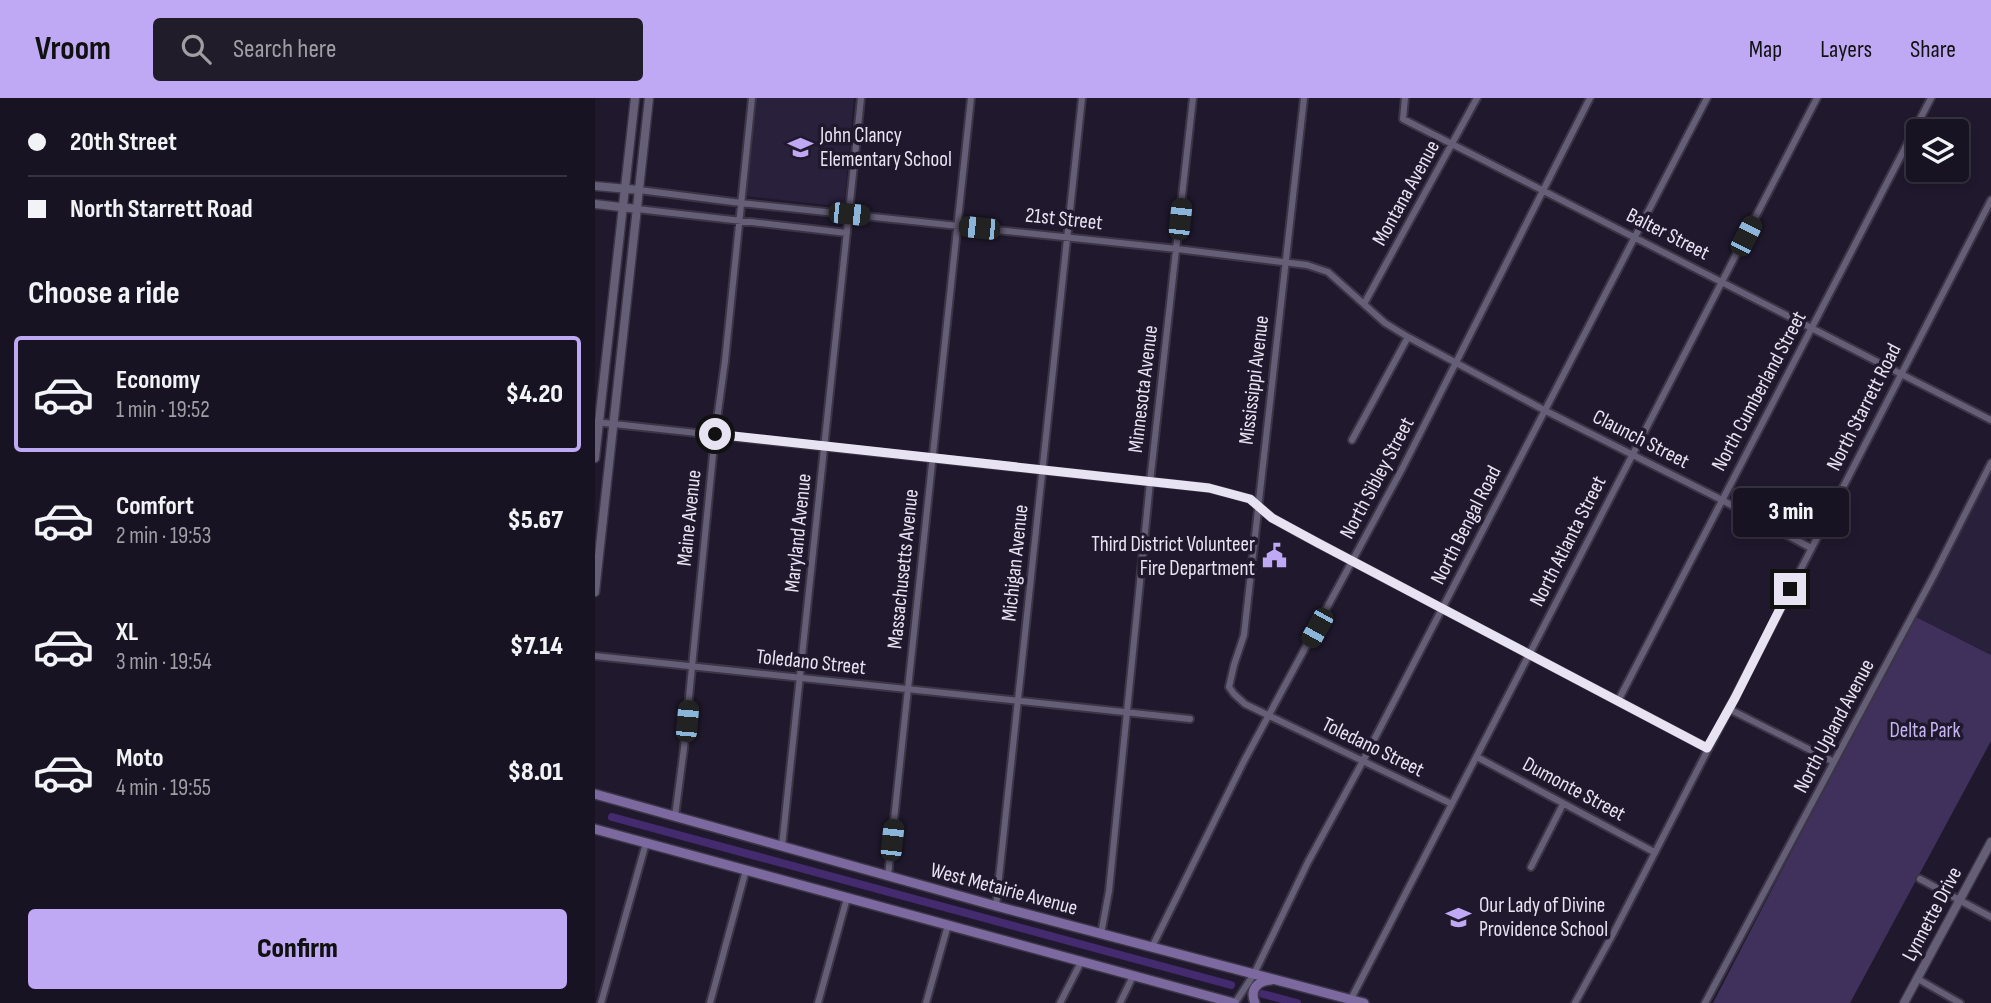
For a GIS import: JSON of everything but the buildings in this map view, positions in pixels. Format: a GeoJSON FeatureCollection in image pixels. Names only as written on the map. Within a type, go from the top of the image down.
{"type":"FeatureCollection","features":[{"type":"Feature","properties":{"kind":"main road","name":"West Metairie Avenue"},"geometry":{"type":"LineString","coordinates":[[597,795],[996,906],[1364,1003]]}},
{"type":"Feature","properties":{"kind":"main road"},"geometry":{"type":"LineString","coordinates":[[595,829],[1234,1003]]}},
{"type":"Feature","properties":{"kind":"main road"},"geometry":{"type":"LineString","coordinates":[[1255,1003],[1252,997],[1259,982],[1280,980]]}},
{"type":"Feature","properties":{"kind":"street"},"geometry":{"type":"LineString","coordinates":[[595,458],[635,98]]}},
{"type":"Feature","properties":{"kind":"street"},"geometry":{"type":"LineString","coordinates":[[595,592],[649,98]]}},
{"type":"Feature","properties":{"kind":"street","name":"Maine Avenue"},"geometry":{"type":"LineString","coordinates":[[675,816],[752,98]]}},
{"type":"Feature","properties":{"kind":"street","name":"Maryland Avenue"},"geometry":{"type":"LineString","coordinates":[[782,846],[862,98]]}},
{"type":"Feature","properties":{"kind":"street","name":"Massachusetts Avenue"},"geometry":{"type":"LineString","coordinates":[[888,876],[971,98]]}},
{"type":"Feature","properties":{"kind":"street","name":"Michigan Avenue"},"geometry":{"type":"LineString","coordinates":[[996,906],[1082,98]]}},
{"type":"Feature","properties":{"kind":"street","name":"Minnesota Avenue"},"geometry":{"type":"LineString","coordinates":[[1101,934],[1109,891],[1150,482],[1193,98]]}},
{"type":"Feature","properties":{"kind":"street","name":"Mississippi Avenue"},"geometry":{"type":"LineString","coordinates":[[1234,665],[1244,635],[1304,98]]}},
{"type":"Feature","properties":{"kind":"street","name":"Balter Street"},"geometry":{"type":"LineString","coordinates":[[1405,98],[1403,119],[1991,420]]}},
{"type":"Feature","properties":{"kind":"street","name":"Montana Avenue"},"geometry":{"type":"LineString","coordinates":[[1364,304],[1477,98]]}},
{"type":"Feature","properties":{"kind":"street","name":"North Sibley Street"},"geometry":{"type":"LineString","coordinates":[[1152,947],[1244,761],[1353,562],[1590,98]]}},
{"type":"Feature","properties":{"kind":"street","name":"North Bengal Road"},"geometry":{"type":"LineString","coordinates":[[1234,1003],[1254,974],[1308,862],[1707,98]]}},
{"type":"Feature","properties":{"kind":"street","name":"North Atlanta Street"},"geometry":{"type":"LineString","coordinates":[[1351,999],[1817,98]]}},
{"type":"Feature","properties":{"kind":"street","name":"North Cumberland Street"},"geometry":{"type":"LineString","coordinates":[[1618,701],[1931,98]]}},
{"type":"Feature","properties":{"kind":"street","name":"21st Street"},"geometry":{"type":"LineString","coordinates":[[595,186],[1307,265],[1328,272],[1385,323],[1456,363]]}},
{"type":"Feature","properties":{"kind":"street","name":"North Starrett Road"},"geometry":{"type":"LineString","coordinates":[[1575,1003],[1991,200]]}},
{"type":"Feature","properties":{"kind":"street"},"geometry":{"type":"LineString","coordinates":[[595,204],[847,233]]}},
{"type":"Feature","properties":{"kind":"street"},"geometry":{"type":"LineString","coordinates":[[1352,440],[1408,337]]}},
{"type":"Feature","properties":{"kind":"street","name":"Claunch Street"},"geometry":{"type":"LineString","coordinates":[[1456,363],[1722,499],[1811,548]]}},
{"type":"Feature","properties":{"kind":"street"},"geometry":{"type":"LineString","coordinates":[[597,422],[1209,488],[1250,499],[1272,518],[1707,748]]}},
{"type":"Feature","properties":{"kind":"street","name":"North Upland Avenue"},"geometry":{"type":"LineString","coordinates":[[1705,1003],[1991,463]]}},
{"type":"Feature","properties":{"kind":"street","name":"Toledano Street"},"geometry":{"type":"LineString","coordinates":[[595,656],[1190,719]]}},
{"type":"Feature","properties":{"kind":"street","name":"Toledano Street"},"geometry":{"type":"LineString","coordinates":[[1234,665],[1229,687],[1245,704],[1452,804]]}},
{"type":"Feature","properties":{"kind":"street"},"geometry":{"type":"LineString","coordinates":[[1728,709],[1834,762]]}},
{"type":"Feature","properties":{"kind":"street","name":"Dumonte Street"},"geometry":{"type":"LineString","coordinates":[[1477,757],[1654,852]]}},
{"type":"Feature","properties":{"kind":"street"},"geometry":{"type":"LineString","coordinates":[[1531,867],[1563,804]]}},
{"type":"Feature","properties":{"kind":"street","name":"Lynnette Drive"},"geometry":{"type":"LineString","coordinates":[[1904,1003],[1991,842]]}},
{"type":"Feature","properties":{"kind":"street"},"geometry":{"type":"LineString","coordinates":[[601,1003],[646,843]]}},
{"type":"Feature","properties":{"kind":"street"},"geometry":{"type":"LineString","coordinates":[[710,1003],[746,870]]}},
{"type":"Feature","properties":{"kind":"street"},"geometry":{"type":"LineString","coordinates":[[1920,879],[1991,917]]}},
{"type":"Feature","properties":{"kind":"street"},"geometry":{"type":"LineString","coordinates":[[818,1003],[847,898]]}},
{"type":"Feature","properties":{"kind":"street"},"geometry":{"type":"LineString","coordinates":[[926,1003],[948,925]]}},
{"type":"Feature","properties":{"kind":"street"},"geometry":{"type":"LineString","coordinates":[[1060,1003],[1081,962]]}},
{"type":"Feature","properties":{"kind":"street"},"geometry":{"type":"LineString","coordinates":[[1120,1003],[1133,976]]}},
{"type":"Feature","properties":{"kind":"street"},"geometry":{"type":"LineString","coordinates":[[1918,979],[1960,1003]]}},
{"type":"Feature","properties":{"kind":"shaded area","name":"John Clancy Elementary School"},"geometry":{"type":"Polygon","coordinates":[[[756,98],[854,98],[844,207],[746,196],[756,98]]]}},
{"type":"Feature","properties":{"kind":"shaded area"},"geometry":{"type":"Polygon","coordinates":[[[1991,469],[1991,655],[1914,616],[1991,469]]]}},
{"type":"Feature","properties":{"kind":"green space","name":"Delta Park"},"geometry":{"type":"Polygon","coordinates":[[[1914,616],[1991,655],[1991,741],[1850,1003],[1713,1003],[1914,616]]]}},
{"type":"Feature","properties":{"kind":"waterway"},"geometry":{"type":"LineString","coordinates":[[612,817],[1231,985]]}},
{"type":"Feature","properties":{"kind":"waterway"},"geometry":{"type":"LineString","coordinates":[[1263,994],[1297,1003]]}},
{"type":"Feature","properties":{"kind":"place","name":"John Clancy Elementary School"},"geometry":{"type":"Point","coordinates":[800,147]}},
{"type":"Feature","properties":{"kind":"place","name":"Third District Volunteer Fire Department"},"geometry":{"type":"Point","coordinates":[1275,556]}},
{"type":"Feature","properties":{"kind":"place","name":"Our Lady of Divine Providence School"},"geometry":{"type":"Point","coordinates":[1459,917]}},
{"type":"Feature","properties":{"kind":"route"},"geometry":{"type":"LineString","coordinates":[[715,434],[1209,488],[1250,499],[1272,518],[1707,748],[1790,589]]}}]}
